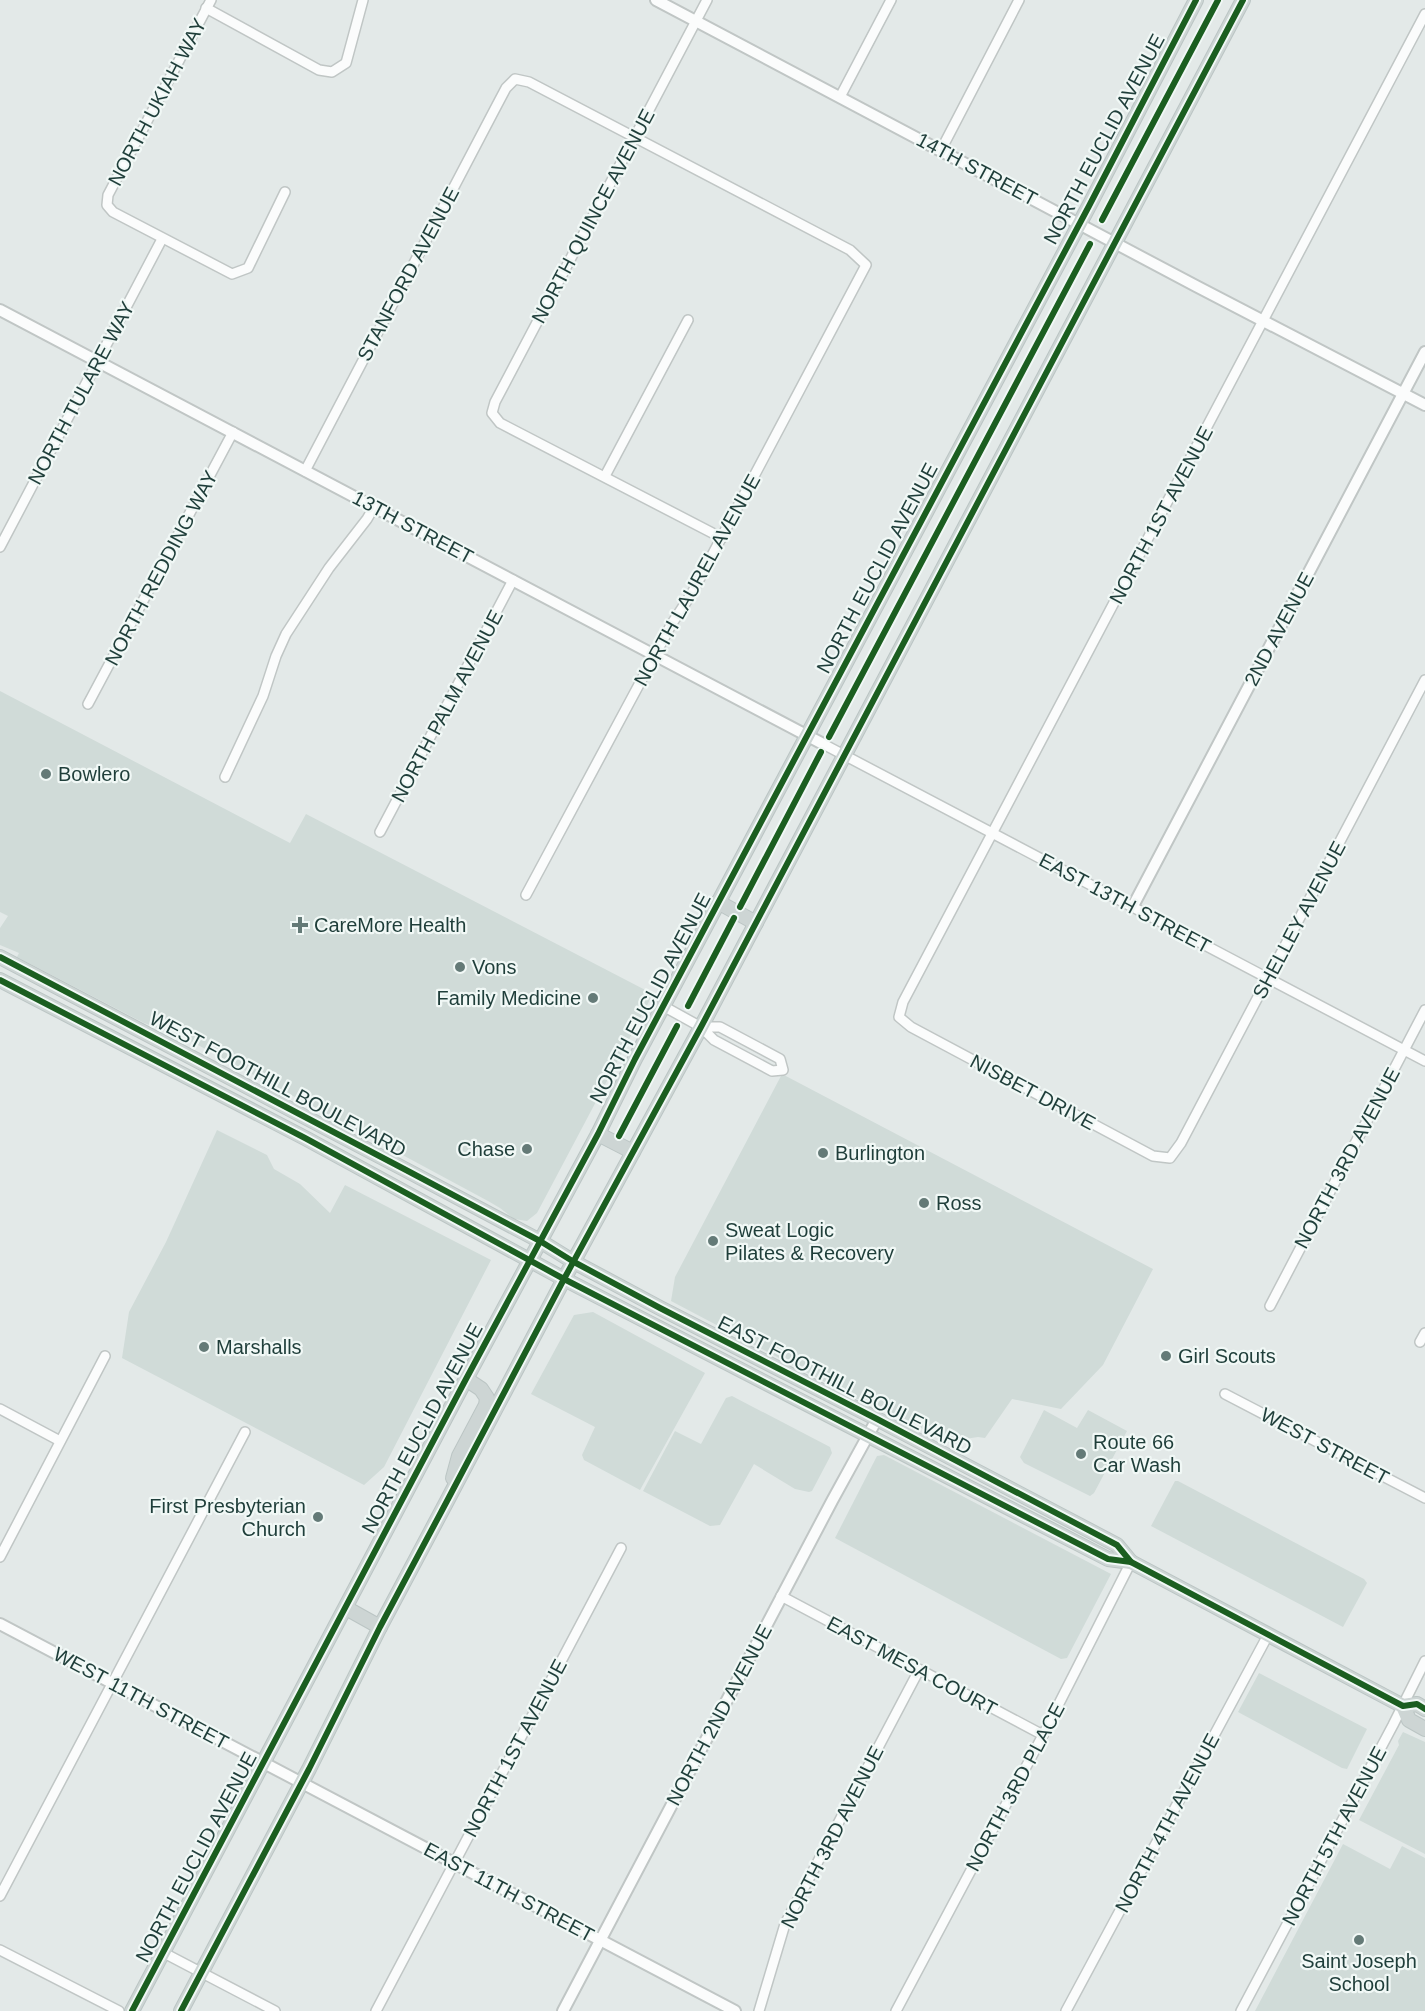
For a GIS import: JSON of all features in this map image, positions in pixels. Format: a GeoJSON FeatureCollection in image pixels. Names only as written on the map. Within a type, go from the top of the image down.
{"type":"FeatureCollection","features":[{"type":"Feature","properties":{"kind":"main road","name":"NORTH EUCLID AVENUE"},"geometry":{"type":"LineString","coordinates":[[132,2011],[1196,0]]}},
{"type":"Feature","properties":{"kind":"main road"},"geometry":{"type":"LineString","coordinates":[[181,2011],[302,1783],[380,1627],[845,756],[1243,0]]}},
{"type":"Feature","properties":{"kind":"main road"},"geometry":{"type":"LineString","coordinates":[[718,902],[756,923]]}},
{"type":"Feature","properties":{"kind":"main road","name":"WEST FOOTHILL BOULEVARD"},"geometry":{"type":"LineString","coordinates":[[0,957],[540,1241]]}},
{"type":"Feature","properties":{"kind":"main road","name":"WEST FOOTHILL BOULEVARD"},"geometry":{"type":"LineString","coordinates":[[0,980],[531,1260]]}},
{"type":"Feature","properties":{"kind":"main road"},"geometry":{"type":"LineString","coordinates":[[220,1094],[233,1092],[306,1128],[318,1123]]}},
{"type":"Feature","properties":{"kind":"main road"},"geometry":{"type":"LineString","coordinates":[[598,1134],[633,1152]]}},
{"type":"Feature","properties":{"kind":"main road","name":"EAST FOOTHILL BOULEVARD"},"geometry":{"type":"LineString","coordinates":[[540,1241],[573,1262],[668,1313],[1117,1545],[1131,1562]]}},
{"type":"Feature","properties":{"kind":"main road","name":"EAST FOOTHILL BOULEVARD"},"geometry":{"type":"LineString","coordinates":[[531,1260],[564,1280],[1108,1559],[1131,1562],[1403,1706],[1417,1704],[1425,1709]]}},
{"type":"Feature","properties":{"kind":"main road"},"geometry":{"type":"LineString","coordinates":[[447,1501],[459,1456],[486,1405],[487,1398],[482,1389],[466,1379]]}},
{"type":"Feature","properties":{"kind":"main road"},"geometry":{"type":"LineString","coordinates":[[346,1608],[380,1627]]}},
{"type":"Feature","properties":{"kind":"main road","name":"EAST FOOTHILL BOULEVARD"},"geometry":{"type":"LineString","coordinates":[[1403,1706],[1409,1720],[1425,1728]]}},
{"type":"Feature","properties":{"kind":"street"},"geometry":{"type":"LineString","coordinates":[[208,4],[319,70],[332,72],[346,63],[363,0]]}},
{"type":"Feature","properties":{"kind":"street","name":"14TH STREET"},"geometry":{"type":"LineString","coordinates":[[656,0],[1425,405]]}},
{"type":"Feature","properties":{"kind":"street","name":"NORTH QUINCE AVENUE"},"geometry":{"type":"LineString","coordinates":[[605,476],[500,423],[492,412],[495,402],[707,0]]}},
{"type":"Feature","properties":{"kind":"street"},"geometry":{"type":"LineString","coordinates":[[840,97],[891,0]]}},
{"type":"Feature","properties":{"kind":"street"},"geometry":{"type":"LineString","coordinates":[[941,150],[1019,0]]}},
{"type":"Feature","properties":{"kind":"street","name":"NORTH UKIAH WAY"},"geometry":{"type":"LineString","coordinates":[[162,238],[113,212],[107,205],[108,195],[208,4]]}},
{"type":"Feature","properties":{"kind":"street","name":"NORTH 1ST AVENUE"},"geometry":{"type":"LineString","coordinates":[[899,1017],[903,1002],[1425,14]]}},
{"type":"Feature","properties":{"kind":"street","name":"STANFORD AVENUE"},"geometry":{"type":"LineString","coordinates":[[305,471],[506,88],[515,79],[529,82],[634,137]]}},
{"type":"Feature","properties":{"kind":"street","name":"NORTH LAUREL AVENUE"},"geometry":{"type":"LineString","coordinates":[[526,895],[670,625],[692,593],[722,538],[866,265],[850,250],[634,137]]}},
{"type":"Feature","properties":{"kind":"street"},"geometry":{"type":"LineString","coordinates":[[162,238],[232,274],[248,268],[285,192]]}},
{"type":"Feature","properties":{"kind":"street","name":"NORTH TULARE WAY"},"geometry":{"type":"LineString","coordinates":[[0,547],[162,238]]}},
{"type":"Feature","properties":{"kind":"street","name":"13TH STREET"},"geometry":{"type":"LineString","coordinates":[[0,310],[825,745]]}},
{"type":"Feature","properties":{"kind":"street"},"geometry":{"type":"LineString","coordinates":[[688,320],[605,476],[722,538]]}},
{"type":"Feature","properties":{"kind":"street","name":"2ND AVENUE"},"geometry":{"type":"LineString","coordinates":[[1133,906],[1425,352]]}},
{"type":"Feature","properties":{"kind":"street","name":"NORTH REDDING WAY"},"geometry":{"type":"LineString","coordinates":[[88,704],[233,432]]}},
{"type":"Feature","properties":{"kind":"street"},"geometry":{"type":"LineString","coordinates":[[225,777],[263,696],[286,634],[329,568],[374,507]]}},
{"type":"Feature","properties":{"kind":"street","name":"NORTH PALM AVENUE"},"geometry":{"type":"LineString","coordinates":[[380,832],[513,580]]}},
{"type":"Feature","properties":{"kind":"street","name":"SHELLEY AVENUE"},"geometry":{"type":"LineString","coordinates":[[1170,1158],[1181,1143],[1425,680]]}},
{"type":"Feature","properties":{"kind":"street","name":"EAST 13TH STREET"},"geometry":{"type":"LineString","coordinates":[[825,745],[1425,1061]]}},
{"type":"Feature","properties":{"kind":"street"},"geometry":{"type":"LineString","coordinates":[[663,1006],[701,1027],[723,1046],[772,1071],[783,1070],[780,1059],[720,1027],[701,1027]]}},
{"type":"Feature","properties":{"kind":"street","name":"NORTH 3RD AVENUE"},"geometry":{"type":"LineString","coordinates":[[1270,1306],[1425,1010]]}},
{"type":"Feature","properties":{"kind":"street","name":"NISBET DRIVE"},"geometry":{"type":"LineString","coordinates":[[899,1017],[911,1027],[1153,1156],[1170,1158]]}},
{"type":"Feature","properties":{"kind":"street"},"geometry":{"type":"LineString","coordinates":[[1420,1342],[1425,1333]]}},
{"type":"Feature","properties":{"kind":"street"},"geometry":{"type":"LineString","coordinates":[[0,1557],[105,1356]]}},
{"type":"Feature","properties":{"kind":"street","name":"WEST STREET"},"geometry":{"type":"LineString","coordinates":[[1225,1394],[1425,1498]]}},
{"type":"Feature","properties":{"kind":"street"},"geometry":{"type":"LineString","coordinates":[[0,1409],[60,1441]]}},
{"type":"Feature","properties":{"kind":"street","name":"NORTH 2ND AVENUE"},"geometry":{"type":"LineString","coordinates":[[563,2011],[781,1596],[877,1419]]}},
{"type":"Feature","properties":{"kind":"street"},"geometry":{"type":"LineString","coordinates":[[0,1896],[245,1432]]}},
{"type":"Feature","properties":{"kind":"street","name":"NORTH 1ST AVENUE"},"geometry":{"type":"LineString","coordinates":[[376,2011],[621,1548]]}},
{"type":"Feature","properties":{"kind":"street","name":"NORTH 3RD PLACE"},"geometry":{"type":"LineString","coordinates":[[896,2011],[1043,1735],[1131,1562]]}},
{"type":"Feature","properties":{"kind":"street","name":"EAST MESA COURT"},"geometry":{"type":"LineString","coordinates":[[781,1596],[1043,1735]]}},
{"type":"Feature","properties":{"kind":"street","name":"WEST 11TH STREET"},"geometry":{"type":"LineString","coordinates":[[0,1624],[283,1773]]}},
{"type":"Feature","properties":{"kind":"street","name":"NORTH 4TH AVENUE"},"geometry":{"type":"LineString","coordinates":[[1066,2011],[1268,1635]]}},
{"type":"Feature","properties":{"kind":"street","name":"NORTH 5TH AVENUE"},"geometry":{"type":"LineString","coordinates":[[1241,2011],[1425,1661]]}},
{"type":"Feature","properties":{"kind":"street","name":"NORTH 3RD AVENUE"},"geometry":{"type":"LineString","coordinates":[[759,2011],[785,1924],[919,1670]]}},
{"type":"Feature","properties":{"kind":"street","name":"EAST 11TH STREET"},"geometry":{"type":"LineString","coordinates":[[283,1773],[735,2011]]}},
{"type":"Feature","properties":{"kind":"street"},"geometry":{"type":"LineString","coordinates":[[0,1950],[119,2011]]}},
{"type":"Feature","properties":{"kind":"street"},"geometry":{"type":"LineString","coordinates":[[164,1953],[275,2011]]}},
{"type":"Feature","properties":{"kind":"shaded area"},"geometry":{"type":"Polygon","coordinates":[[[0,691],[290,843],[306,814],[653,994],[537,1213],[527,1221],[514,1219],[488,1201],[185,1038],[144,1023],[17,957],[19,953],[0,945],[0,928],[8,916],[0,912],[0,691]]]}},
{"type":"Feature","properties":{"kind":"shaded area"},"geometry":{"type":"Polygon","coordinates":[[[782,1074],[1153,1269],[1103,1365],[1061,1409],[1012,1399],[985,1438],[965,1439],[954,1445],[869,1401],[861,1401],[671,1301],[675,1277],[782,1074]]]}},
{"type":"Feature","properties":{"kind":"shaded area"},"geometry":{"type":"Polygon","coordinates":[[[217,1130],[267,1155],[274,1169],[300,1184],[330,1213],[345,1185],[491,1260],[384,1467],[364,1485],[122,1358],[129,1312],[166,1242],[217,1130]]]}},
{"type":"Feature","properties":{"kind":"shaded area"},"geometry":{"type":"Polygon","coordinates":[[[593,1312],[705,1373],[640,1490],[584,1460],[582,1455],[595,1427],[531,1394],[574,1315],[593,1312]]]}},
{"type":"Feature","properties":{"kind":"shaded area"},"geometry":{"type":"Polygon","coordinates":[[[732,1396],[830,1447],[832,1453],[812,1491],[809,1492],[795,1489],[754,1464],[720,1525],[710,1526],[643,1491],[675,1431],[701,1444],[726,1398],[732,1396]]]}},
{"type":"Feature","properties":{"kind":"shaded area"},"geometry":{"type":"Polygon","coordinates":[[[1044,1410],[1077,1428],[1088,1410],[1127,1431],[1094,1493],[1090,1496],[1024,1463],[1020,1457],[1044,1410]]]}},
{"type":"Feature","properties":{"kind":"shaded area"},"geometry":{"type":"Polygon","coordinates":[[[884,1455],[1111,1574],[1067,1658],[1061,1659],[835,1538],[877,1456],[884,1455]]]}},
{"type":"Feature","properties":{"kind":"shaded area"},"geometry":{"type":"Polygon","coordinates":[[[1175,1481],[1364,1579],[1367,1583],[1343,1627],[1151,1526],[1175,1481]]]}},
{"type":"Feature","properties":{"kind":"shaded area"},"geometry":{"type":"Polygon","coordinates":[[[1259,1673],[1367,1729],[1347,1769],[1238,1712],[1259,1673]]]}},
{"type":"Feature","properties":{"kind":"shaded area"},"geometry":{"type":"Polygon","coordinates":[[[1403,1732],[1425,1742],[1425,1854],[1359,1820],[1399,1745],[1398,1741],[1403,1732]]]}},
{"type":"Feature","properties":{"kind":"shaded area","name":"Saint Joseph School"},"geometry":{"type":"Polygon","coordinates":[[[1343,1844],[1390,1869],[1402,1846],[1425,1858],[1425,2011],[1255,2011],[1343,1844]]]}},
{"type":"Feature","properties":{"kind":"cycle path"},"geometry":{"type":"LineString","coordinates":[[132,2011],[1196,0]]}},
{"type":"Feature","properties":{"kind":"cycle path"},"geometry":{"type":"LineString","coordinates":[[1102,220],[1218,0]]}},
{"type":"Feature","properties":{"kind":"cycle path"},"geometry":{"type":"LineString","coordinates":[[181,2011],[309,1769],[380,1627],[564,1279],[701,1027],[1243,0]]}},
{"type":"Feature","properties":{"kind":"cycle path"},"geometry":{"type":"LineString","coordinates":[[829,737],[1090,244]]}},
{"type":"Feature","properties":{"kind":"cycle path"},"geometry":{"type":"LineString","coordinates":[[740,907],[821,752]]}},
{"type":"Feature","properties":{"kind":"cycle path"},"geometry":{"type":"LineString","coordinates":[[688,1006],[734,918]]}},
{"type":"Feature","properties":{"kind":"cycle path"},"geometry":{"type":"LineString","coordinates":[[0,957],[540,1241],[660,1308],[1117,1545],[1131,1562]]}},
{"type":"Feature","properties":{"kind":"cycle path"},"geometry":{"type":"LineString","coordinates":[[0,980],[305,1138],[564,1279],[1108,1559],[1131,1562],[1403,1706],[1417,1704],[1425,1709]]}},
{"type":"Feature","properties":{"kind":"cycle path"},"geometry":{"type":"LineString","coordinates":[[619,1136],[677,1026]]}},
{"type":"Feature","properties":{"kind":"place","name":"Bowlero"},"geometry":{"type":"Point","coordinates":[46,774]}},
{"type":"Feature","properties":{"kind":"place","name":"CareMore Health"},"geometry":{"type":"Point","coordinates":[300,925]}},
{"type":"Feature","properties":{"kind":"place","name":"Vons"},"geometry":{"type":"Point","coordinates":[460,967]}},
{"type":"Feature","properties":{"kind":"place","name":"Family Medicine"},"geometry":{"type":"Point","coordinates":[593,998]}},
{"type":"Feature","properties":{"kind":"place","name":"Chase"},"geometry":{"type":"Point","coordinates":[527,1149]}},
{"type":"Feature","properties":{"kind":"place","name":"Burlington"},"geometry":{"type":"Point","coordinates":[823,1153]}},
{"type":"Feature","properties":{"kind":"place","name":"Ross"},"geometry":{"type":"Point","coordinates":[924,1203]}},
{"type":"Feature","properties":{"kind":"place","name":"Sweat Logic Pilates & Recovery"},"geometry":{"type":"Point","coordinates":[713,1241]}},
{"type":"Feature","properties":{"kind":"place","name":"Marshalls"},"geometry":{"type":"Point","coordinates":[204,1347]}},
{"type":"Feature","properties":{"kind":"place","name":"Girl Scouts"},"geometry":{"type":"Point","coordinates":[1166,1356]}},
{"type":"Feature","properties":{"kind":"place","name":"Route 66 Car Wash"},"geometry":{"type":"Point","coordinates":[1081,1454]}},
{"type":"Feature","properties":{"kind":"place","name":"First Presbyterian Church"},"geometry":{"type":"Point","coordinates":[318,1517]}},
{"type":"Feature","properties":{"kind":"place","name":"Saint Joseph School"},"geometry":{"type":"Point","coordinates":[1359,1940]}}]}
